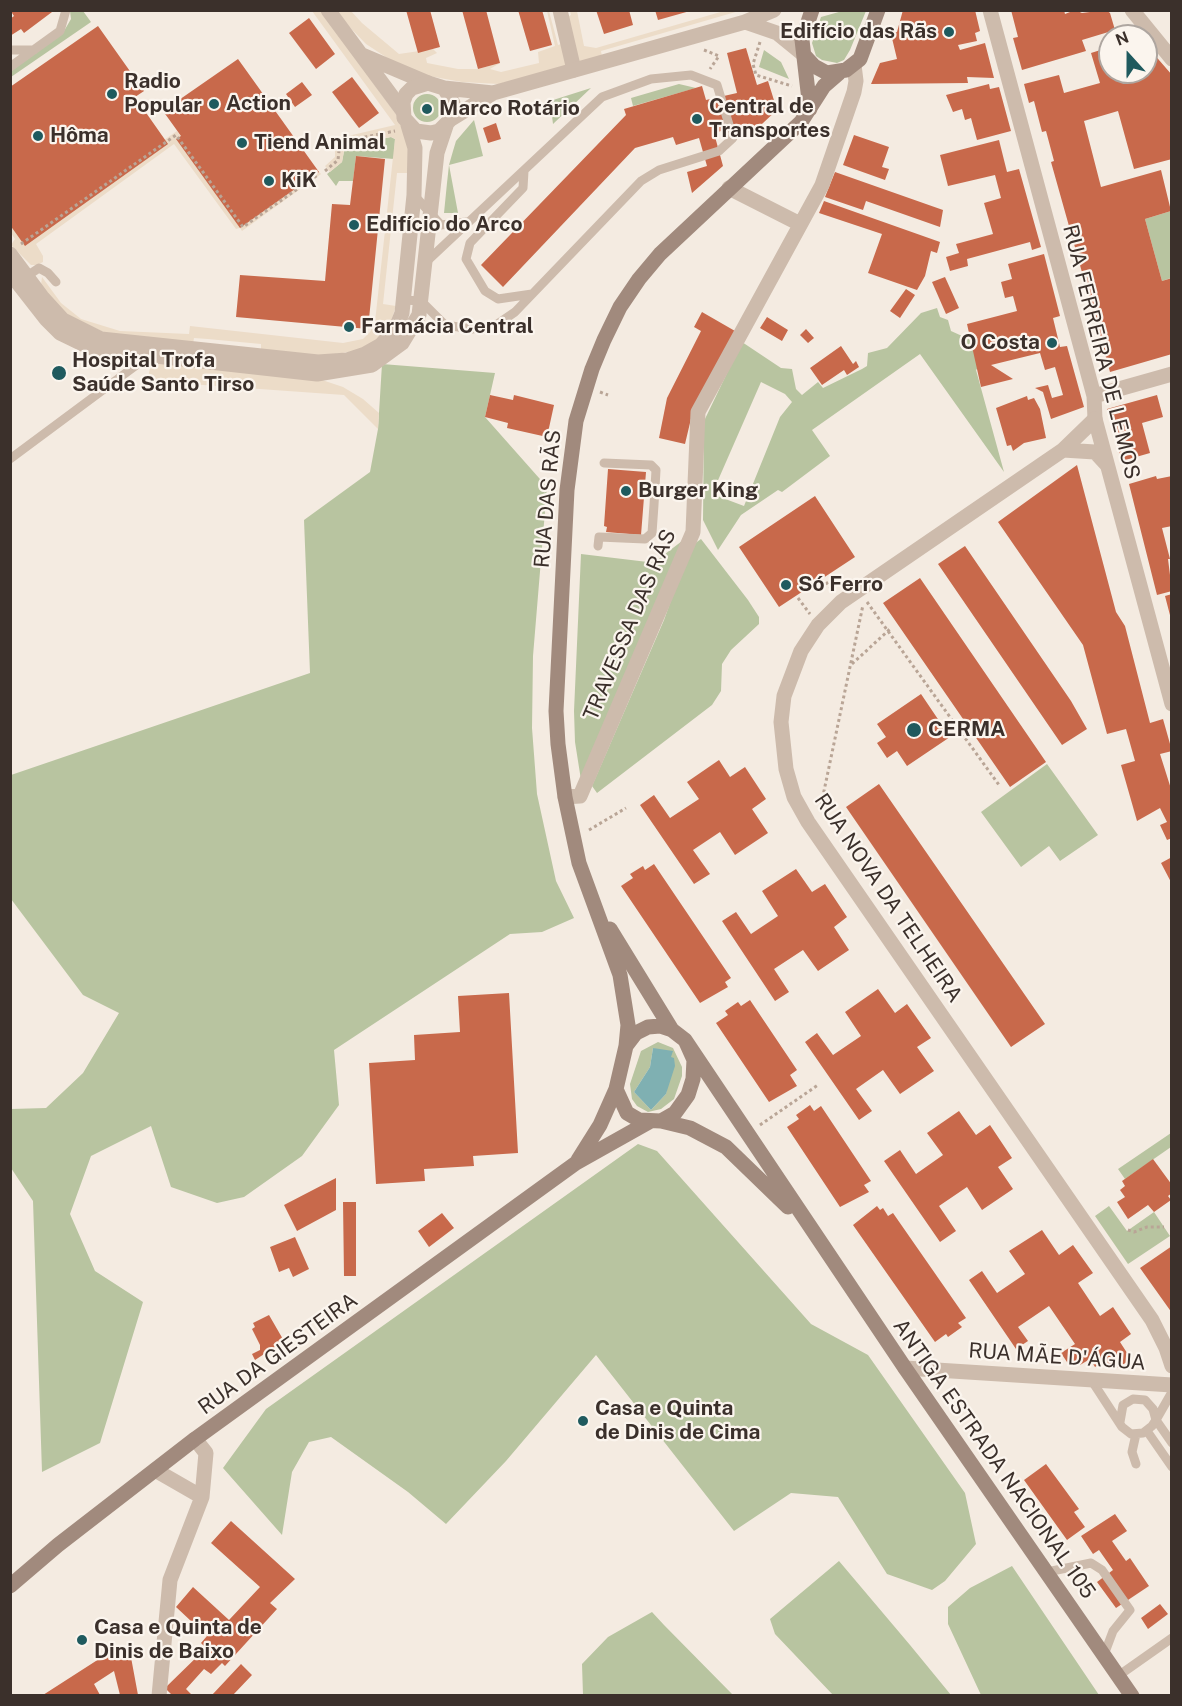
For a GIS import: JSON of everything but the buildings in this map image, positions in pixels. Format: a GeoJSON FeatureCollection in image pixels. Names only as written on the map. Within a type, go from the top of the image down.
{"type":"FeatureCollection","features":[{"type":"Feature","properties":{"kind":"main road"},"geometry":{"type":"LineString","coordinates":[[810,109],[802,40],[812,10]]}},
{"type":"Feature","properties":{"kind":"main road"},"geometry":{"type":"LineString","coordinates":[[804,55],[814,66],[827,73],[838,73],[854,65],[860,59],[878,10]]}},
{"type":"Feature","properties":{"kind":"main road","name":"RUA DAS RÃS"},"geometry":{"type":"LineString","coordinates":[[565,797],[556,711],[567,490],[576,421],[591,369],[621,307],[660,254],[801,122],[824,86],[838,73]]}},
{"type":"Feature","properties":{"kind":"main road"},"geometry":{"type":"LineString","coordinates":[[565,797],[579,863],[620,975],[628,1025],[626,1046],[616,1089],[600,1125],[576,1163]]}},
{"type":"Feature","properties":{"kind":"main road"},"geometry":{"type":"LineString","coordinates":[[595,903],[672,1030]]}},
{"type":"Feature","properties":{"kind":"main road"},"geometry":{"type":"LineString","coordinates":[[616,1089],[627,1113],[639,1120],[655,1121],[675,1113],[688,1095],[693,1079],[694,1060],[685,1040],[672,1030],[660,1026],[648,1027],[636,1033],[626,1046]]}},
{"type":"Feature","properties":{"kind":"main road","name":"ANTIGA ESTRADA NACIONAL 105"},"geometry":{"type":"LineString","coordinates":[[685,1040],[904,1368],[1132,1695]]}},
{"type":"Feature","properties":{"kind":"main road","name":"ANTIGA ESTRADA NACIONAL 105"},"geometry":{"type":"LineString","coordinates":[[655,1121],[690,1128],[726,1147],[772,1189],[823,1246]]}},
{"type":"Feature","properties":{"kind":"main road","name":"RUA DA GIESTEIRA"},"geometry":{"type":"LineString","coordinates":[[10,1586],[58,1545],[195,1439],[576,1163],[655,1121]]}},
{"type":"Feature","properties":{"kind":"street"},"geometry":{"type":"LineString","coordinates":[[328,10],[402,110]]}},
{"type":"Feature","properties":{"kind":"street"},"geometry":{"type":"LineString","coordinates":[[560,10],[574,70]]}},
{"type":"Feature","properties":{"kind":"street"},"geometry":{"type":"LineString","coordinates":[[405,127],[423,133],[439,131],[493,93],[745,22],[774,10]]}},
{"type":"Feature","properties":{"kind":"street","name":"RUA FERREIRA DE LEMOS"},"geometry":{"type":"LineString","coordinates":[[990,10],[1001,67],[1094,396],[1095,419],[1172,704]]}},
{"type":"Feature","properties":{"kind":"street"},"geometry":{"type":"LineString","coordinates":[[1132,10],[1172,59]]}},
{"type":"Feature","properties":{"kind":"street"},"geometry":{"type":"LineString","coordinates":[[745,22],[777,33],[804,55]]}},
{"type":"Feature","properties":{"kind":"street"},"geometry":{"type":"LineString","coordinates":[[359,54],[444,88],[493,93]]}},
{"type":"Feature","properties":{"kind":"street","name":"TRAVESSA DAS RÃS"},"geometry":{"type":"LineString","coordinates":[[565,797],[580,796],[693,532],[698,412],[822,185],[854,92],[856,81],[854,65]]}},
{"type":"Feature","properties":{"kind":"street"},"geometry":{"type":"LineString","coordinates":[[386,349],[396,328],[404,300],[414,195],[415,148],[405,127],[402,110],[406,94],[419,84],[428,82]]}},
{"type":"Feature","properties":{"kind":"street"},"geometry":{"type":"LineString","coordinates":[[15,249],[33,272],[63,320],[101,339],[156,350],[317,374],[366,367],[411,330],[419,315],[437,153],[453,103],[444,88]]}},
{"type":"Feature","properties":{"kind":"street"},"geometry":{"type":"LineString","coordinates":[[729,188],[800,224]]}},
{"type":"Feature","properties":{"kind":"street"},"geometry":{"type":"LineString","coordinates":[[10,273],[46,319],[70,339],[93,349],[156,350]]}},
{"type":"Feature","properties":{"kind":"street"},"geometry":{"type":"LineString","coordinates":[[1094,396],[1172,374]]}},
{"type":"Feature","properties":{"kind":"street","name":"RUA NOVA DA TELHEIRA"},"geometry":{"type":"LineString","coordinates":[[1095,419],[1063,450],[867,583],[841,602],[818,625],[801,651],[784,696],[781,722],[782,747],[794,797],[808,822],[1152,1320],[1172,1366]]}},
{"type":"Feature","properties":{"kind":"street"},"geometry":{"type":"LineString","coordinates":[[1063,450],[1095,452],[1107,465]]}},
{"type":"Feature","properties":{"kind":"street","name":"RUA MÃE D'ÁGUA"},"geometry":{"type":"LineString","coordinates":[[904,1368],[1172,1385]]}},
{"type":"Feature","properties":{"kind":"street"},"geometry":{"type":"LineString","coordinates":[[159,1695],[170,1580],[202,1497],[206,1453],[195,1439]]}},
{"type":"Feature","properties":{"kind":"street"},"geometry":{"type":"LineString","coordinates":[[155,1470],[202,1497]]}},
{"type":"Feature","properties":{"kind":"lane"},"geometry":{"type":"LineString","coordinates":[[10,67],[60,31],[66,10]]}},
{"type":"Feature","properties":{"kind":"lane"},"geometry":{"type":"LineString","coordinates":[[10,50],[34,50]]}},
{"type":"Feature","properties":{"kind":"lane"},"geometry":{"type":"LineString","coordinates":[[404,300],[421,301],[445,325],[472,328],[496,325],[515,312],[642,181],[659,170],[719,151],[733,138],[717,85],[691,75],[651,80],[602,97],[424,263]]}},
{"type":"Feature","properties":{"kind":"lane"},"geometry":{"type":"LineString","coordinates":[[524,171],[524,188],[470,243],[466,259],[485,291],[498,299],[533,294]]}},
{"type":"Feature","properties":{"kind":"lane"},"geometry":{"type":"LineString","coordinates":[[414,195],[441,225],[469,221]]}},
{"type":"Feature","properties":{"kind":"lane"},"geometry":{"type":"LineString","coordinates":[[33,272],[48,273],[56,282]]}},
{"type":"Feature","properties":{"kind":"lane"},"geometry":{"type":"LineString","coordinates":[[10,459],[156,350]]}},
{"type":"Feature","properties":{"kind":"lane"},"geometry":{"type":"LineString","coordinates":[[598,546],[599,537],[645,539],[652,533],[656,470],[651,465],[604,463]]}},
{"type":"Feature","properties":{"kind":"lane"},"geometry":{"type":"LineString","coordinates":[[1092,1381],[1126,1431],[1136,1434],[1147,1431],[1165,1407],[1172,1392]]}},
{"type":"Feature","properties":{"kind":"lane"},"geometry":{"type":"LineString","coordinates":[[1120,1422],[1123,1405],[1134,1383]]}},
{"type":"Feature","properties":{"kind":"lane"},"geometry":{"type":"LineString","coordinates":[[1134,1383],[1154,1409],[1156,1420],[1172,1443]]}},
{"type":"Feature","properties":{"kind":"lane"},"geometry":{"type":"LineString","coordinates":[[1123,1405],[1133,1399],[1145,1400]]}},
{"type":"Feature","properties":{"kind":"lane"},"geometry":{"type":"LineString","coordinates":[[1165,1407],[1172,1416]]}},
{"type":"Feature","properties":{"kind":"lane"},"geometry":{"type":"LineString","coordinates":[[1147,1431],[1172,1467]]}},
{"type":"Feature","properties":{"kind":"lane"},"geometry":{"type":"LineString","coordinates":[[1136,1434],[1132,1452],[1136,1464]]}},
{"type":"Feature","properties":{"kind":"lane"},"geometry":{"type":"LineString","coordinates":[[1047,1572],[1091,1563],[1102,1570],[1130,1610],[1113,1631],[1104,1655]]}},
{"type":"Feature","properties":{"kind":"lane"},"geometry":{"type":"LineString","coordinates":[[1118,1676],[1172,1638]]}},
{"type":"Feature","properties":{"kind":"path"},"geometry":{"type":"LineString","coordinates":[[762,34],[753,64],[755,75],[795,87]]}},
{"type":"Feature","properties":{"kind":"path"},"geometry":{"type":"LineString","coordinates":[[703,49],[719,56],[710,69]]}},
{"type":"Feature","properties":{"kind":"path"},"geometry":{"type":"LineString","coordinates":[[325,171],[338,160],[340,142],[405,127]]}},
{"type":"Feature","properties":{"kind":"path"},"geometry":{"type":"LineString","coordinates":[[15,249],[176,135],[243,227],[319,174]]}},
{"type":"Feature","properties":{"kind":"path"},"geometry":{"type":"LineString","coordinates":[[593,396],[596,386]]}},
{"type":"Feature","properties":{"kind":"path"},"geometry":{"type":"LineString","coordinates":[[600,392],[608,395]]}},
{"type":"Feature","properties":{"kind":"path"},"geometry":{"type":"LineString","coordinates":[[819,815],[864,598],[890,629],[999,785]]}},
{"type":"Feature","properties":{"kind":"path"},"geometry":{"type":"LineString","coordinates":[[850,665],[890,629]]}},
{"type":"Feature","properties":{"kind":"path"},"geometry":{"type":"LineString","coordinates":[[589,830],[626,808]]}},
{"type":"Feature","properties":{"kind":"path"},"geometry":{"type":"LineString","coordinates":[[758,1126],[818,1085]]}},
{"type":"Feature","properties":{"kind":"path"},"geometry":{"type":"LineString","coordinates":[[1128,1230],[1134,1232],[1147,1227],[1164,1227]]}},
{"type":"Feature","properties":{"kind":"green space"},"geometry":{"type":"Polygon","coordinates":[[[846,10],[866,11],[850,50],[844,60],[837,63],[822,60],[816,56],[812,43],[821,17],[846,10]]]}},
{"type":"Feature","properties":{"kind":"green space"},"geometry":{"type":"Polygon","coordinates":[[[70,11],[83,11],[91,22],[11,77],[10,72],[64,31],[71,19],[70,11]]]}},
{"type":"Feature","properties":{"kind":"green space"},"geometry":{"type":"Polygon","coordinates":[[[764,50],[781,62],[789,79],[759,67],[764,50]]]}},
{"type":"Feature","properties":{"kind":"green space"},"geometry":{"type":"Polygon","coordinates":[[[679,84],[696,88],[633,106],[631,98],[679,84]]]}},
{"type":"Feature","properties":{"kind":"green space"},"geometry":{"type":"Polygon","coordinates":[[[591,88],[553,124],[550,101],[591,88]]]}},
{"type":"Feature","properties":{"kind":"green space"},"geometry":{"type":"Polygon","coordinates":[[[427,94],[437,98],[441,108],[437,118],[427,122],[417,118],[413,108],[417,98],[427,94]]]}},
{"type":"Feature","properties":{"kind":"green space"},"geometry":{"type":"Polygon","coordinates":[[[474,120],[483,156],[449,165],[456,141],[474,120]]]}},
{"type":"Feature","properties":{"kind":"green space"},"geometry":{"type":"Polygon","coordinates":[[[391,137],[395,139],[394,159],[356,156],[353,181],[339,181],[336,186],[327,174],[342,162],[345,146],[391,137]]]}},
{"type":"Feature","properties":{"kind":"green space"},"geometry":{"type":"Polygon","coordinates":[[[449,165],[458,213],[444,213],[449,165]]]}},
{"type":"Feature","properties":{"kind":"green space"},"geometry":{"type":"Polygon","coordinates":[[[1171,211],[1171,278],[1162,281],[1145,219],[1171,211]]]}},
{"type":"Feature","properties":{"kind":"green space"},"geometry":{"type":"Polygon","coordinates":[[[937,308],[940,317],[948,320],[951,331],[971,340],[978,368],[976,370],[1004,472],[920,354],[812,430],[830,456],[782,492],[778,490],[741,515],[718,550],[703,520],[704,421],[742,342],[781,368],[792,369],[796,389],[802,395],[818,382],[823,388],[867,366],[868,353],[887,348],[921,313],[937,308]],[[761,382],[712,494],[744,506],[780,417],[792,402],[785,394],[761,382]]]}},
{"type":"Feature","properties":{"kind":"green space"},"geometry":{"type":"Polygon","coordinates":[[[382,364],[495,373],[485,417],[547,487],[533,656],[532,728],[537,794],[556,881],[574,918],[542,932],[510,934],[334,1050],[339,1105],[302,1156],[244,1197],[217,1203],[171,1187],[151,1126],[91,1156],[70,1214],[95,1271],[143,1302],[100,1443],[42,1472],[33,1201],[11,1168],[11,1109],[46,1108],[83,1073],[119,1013],[83,995],[11,899],[11,775],[310,673],[304,520],[370,472],[378,429],[382,364]]]}},
{"type":"Feature","properties":{"kind":"green space"},"geometry":{"type":"Polygon","coordinates":[[[701,539],[748,600],[759,617],[759,624],[731,650],[722,664],[721,691],[712,705],[597,793],[592,786],[664,620],[690,547],[701,539]]]}},
{"type":"Feature","properties":{"kind":"green space"},"geometry":{"type":"Polygon","coordinates":[[[682,541],[581,780],[575,742],[574,711],[581,554],[656,563],[682,541]]]}},
{"type":"Feature","properties":{"kind":"green space"},"geometry":{"type":"Polygon","coordinates":[[[1047,764],[1098,835],[1060,861],[1049,846],[1021,867],[981,812],[1047,764]]]}},
{"type":"Feature","properties":{"kind":"green space"},"geometry":{"type":"Polygon","coordinates":[[[658,1042],[673,1048],[682,1067],[682,1076],[674,1099],[661,1109],[648,1112],[637,1106],[632,1099],[630,1084],[641,1051],[658,1042]],[[653,1048],[650,1067],[634,1092],[651,1110],[666,1094],[671,1057],[653,1048]]]}},
{"type":"Feature","properties":{"kind":"green space"},"geometry":{"type":"Polygon","coordinates":[[[1171,1133],[1171,1147],[1125,1179],[1118,1169],[1171,1133]]]}},
{"type":"Feature","properties":{"kind":"green space"},"geometry":{"type":"Polygon","coordinates":[[[638,1144],[657,1151],[811,1324],[868,1355],[965,1493],[976,1544],[945,1581],[932,1590],[887,1574],[838,1497],[791,1493],[734,1531],[596,1355],[506,1461],[446,1524],[408,1492],[331,1437],[309,1442],[292,1472],[282,1535],[223,1468],[266,1409],[638,1144]]]}},
{"type":"Feature","properties":{"kind":"green space"},"geometry":{"type":"Polygon","coordinates":[[[1109,1206],[1127,1231],[1154,1212],[1170,1236],[1128,1264],[1095,1216],[1109,1206]]]}},
{"type":"Feature","properties":{"kind":"green space"},"geometry":{"type":"Polygon","coordinates":[[[839,1561],[951,1695],[833,1695],[775,1634],[770,1619],[839,1561]]]}},
{"type":"Feature","properties":{"kind":"green space"},"geometry":{"type":"Polygon","coordinates":[[[1012,1566],[1099,1695],[981,1695],[948,1624],[948,1607],[970,1588],[1012,1566]]]}},
{"type":"Feature","properties":{"kind":"green space"},"geometry":{"type":"Polygon","coordinates":[[[652,1612],[733,1695],[583,1695],[582,1664],[608,1637],[652,1612]]]}},
{"type":"Feature","properties":{"kind":"shaded area"},"geometry":{"type":"Polygon","coordinates":[[[312,11],[321,11],[403,124],[411,144],[410,173],[397,173],[383,304],[396,306],[389,327],[380,339],[356,351],[321,356],[261,351],[261,344],[194,338],[193,344],[112,336],[64,314],[41,285],[42,277],[61,303],[81,319],[120,331],[189,334],[190,326],[343,343],[363,339],[370,332],[375,322],[395,139],[391,137],[345,146],[342,162],[330,172],[325,166],[335,157],[335,139],[395,125],[312,11]]]}},
{"type":"Feature","properties":{"kind":"shaded area"},"geometry":{"type":"Polygon","coordinates":[[[334,11],[351,11],[399,54],[433,49],[437,53],[426,58],[427,63],[458,69],[478,69],[500,63],[490,69],[501,72],[539,63],[538,52],[555,46],[547,11],[549,11],[558,45],[573,40],[567,17],[571,15],[570,11],[577,11],[584,46],[596,48],[724,11],[739,11],[601,51],[602,57],[499,84],[462,82],[423,75],[398,65],[366,44],[334,11]]]}},
{"type":"Feature","properties":{"kind":"shaded area"},"geometry":{"type":"Polygon","coordinates":[[[177,131],[244,225],[319,172],[321,174],[242,231],[240,228],[236,229],[174,144],[36,244],[43,256],[43,262],[31,265],[11,245],[15,239],[10,225],[100,184],[177,131]]]}},
{"type":"Feature","properties":{"kind":"shaded area"},"geometry":{"type":"Polygon","coordinates":[[[152,360],[319,379],[343,387],[363,399],[379,413],[378,429],[344,395],[147,381],[152,360]]]}},
{"type":"Feature","properties":{"kind":"water"},"geometry":{"type":"Polygon","coordinates":[[[653,1048],[673,1051],[671,1057],[674,1058],[675,1066],[666,1094],[651,1110],[634,1092],[650,1067],[653,1048]]]}},
{"type":"Feature","properties":{"kind":"place","name":"Edifício das Rãs"},"geometry":{"type":"Point","coordinates":[949,32]}},
{"type":"Feature","properties":{"kind":"place","name":"Radio Popular"},"geometry":{"type":"Point","coordinates":[112,94]}},
{"type":"Feature","properties":{"kind":"place","name":"Action"},"geometry":{"type":"Point","coordinates":[214,104]}},
{"type":"Feature","properties":{"kind":"place","name":"Marco Rotário"},"geometry":{"type":"Point","coordinates":[427,109]}},
{"type":"Feature","properties":{"kind":"place","name":"Central de Transportes"},"geometry":{"type":"Point","coordinates":[697,119]}},
{"type":"Feature","properties":{"kind":"place","name":"Hôma"},"geometry":{"type":"Point","coordinates":[38,136]}},
{"type":"Feature","properties":{"kind":"place","name":"Tiend Animal"},"geometry":{"type":"Point","coordinates":[242,143]}},
{"type":"Feature","properties":{"kind":"place","name":"KiK"},"geometry":{"type":"Point","coordinates":[269,181]}},
{"type":"Feature","properties":{"kind":"place","name":"Edifício do Arco"},"geometry":{"type":"Point","coordinates":[354,225]}},
{"type":"Feature","properties":{"kind":"place","name":"Farmácia Central"},"geometry":{"type":"Point","coordinates":[349,327]}},
{"type":"Feature","properties":{"kind":"place","name":"O Costa"},"geometry":{"type":"Point","coordinates":[1052,343]}},
{"type":"Feature","properties":{"kind":"place","name":"Hospital Trofa Saúde Santo Tirso"},"geometry":{"type":"Point","coordinates":[59,373]}},
{"type":"Feature","properties":{"kind":"place","name":"Burger King"},"geometry":{"type":"Point","coordinates":[626,491]}},
{"type":"Feature","properties":{"kind":"place","name":"Só Ferro"},"geometry":{"type":"Point","coordinates":[786,585]}},
{"type":"Feature","properties":{"kind":"place","name":"CERMA"},"geometry":{"type":"Point","coordinates":[914,730]}},
{"type":"Feature","properties":{"kind":"place","name":"Casa e Quinta de Dinis de Cima"},"geometry":{"type":"Point","coordinates":[583,1421]}},
{"type":"Feature","properties":{"kind":"place","name":"Casa e Quinta de Dinis de Baixo"},"geometry":{"type":"Point","coordinates":[82,1640]}}]}
